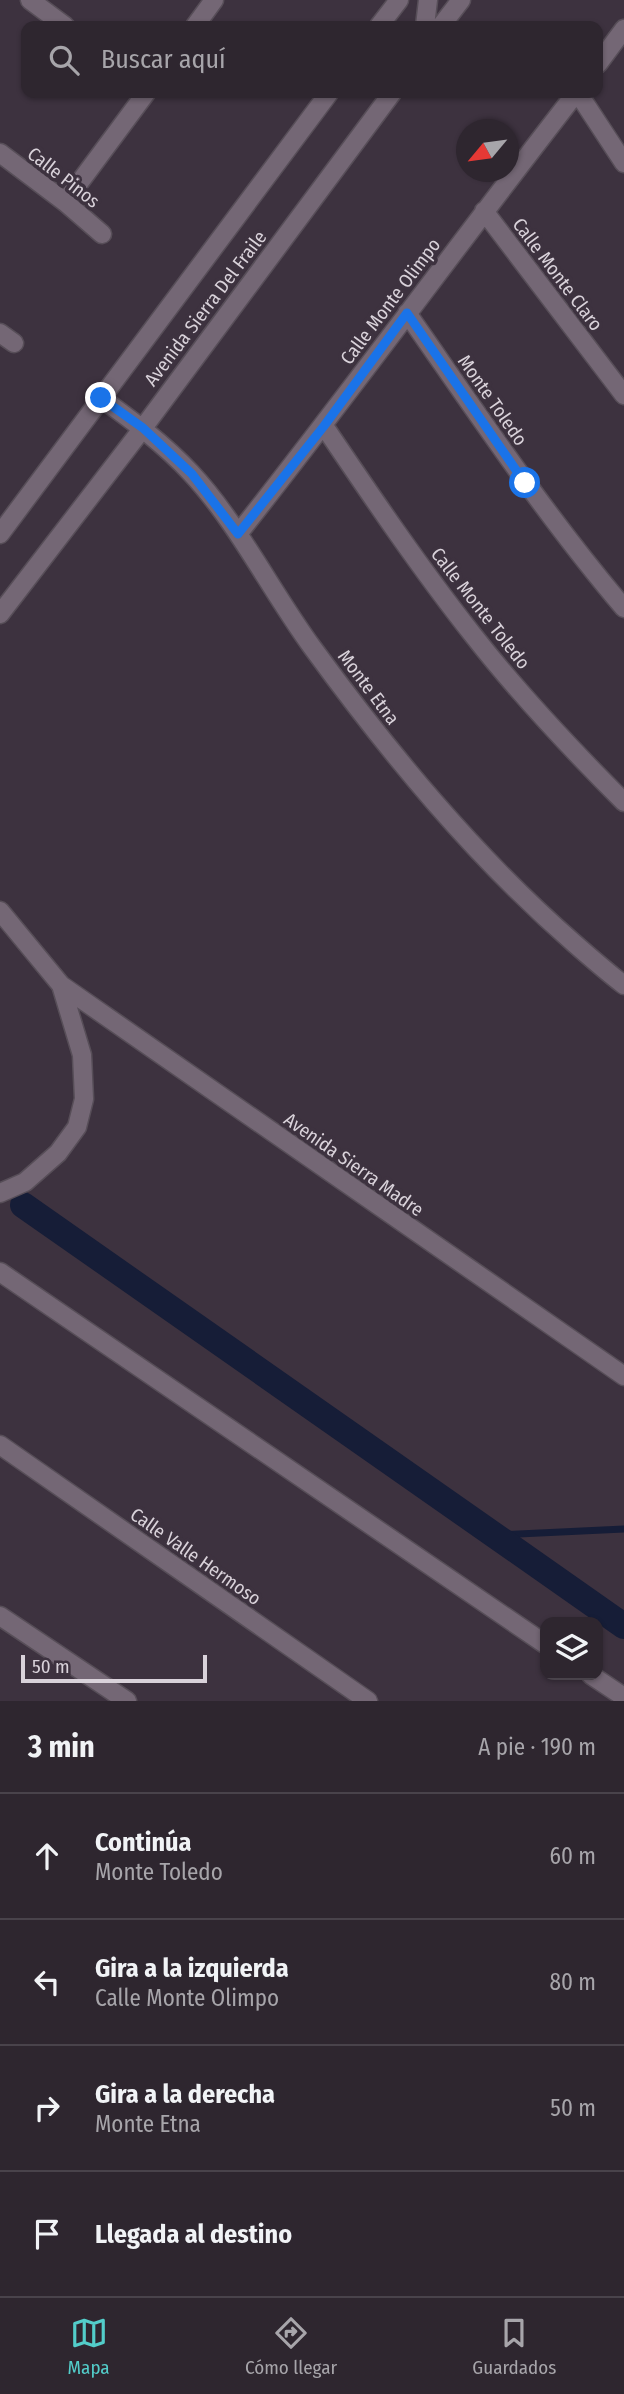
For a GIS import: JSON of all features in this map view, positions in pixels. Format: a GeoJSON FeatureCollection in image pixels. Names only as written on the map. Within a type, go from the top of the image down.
{"type":"FeatureCollection","features":[{"type":"Feature","properties":{"kind":"street"},"geometry":{"type":"LineString","coordinates":[[30,0],[58,21]]}},
{"type":"Feature","properties":{"kind":"street"},"geometry":{"type":"LineString","coordinates":[[199,21],[214,0]]}},
{"type":"Feature","properties":{"kind":"street"},"geometry":{"type":"LineString","coordinates":[[383,14],[398,0]]}},
{"type":"Feature","properties":{"kind":"street"},"geometry":{"type":"LineString","coordinates":[[426,21],[428,0]]}},
{"type":"Feature","properties":{"kind":"street"},"geometry":{"type":"LineString","coordinates":[[445,21],[461,0]]}},
{"type":"Feature","properties":{"kind":"street"},"geometry":{"type":"LineString","coordinates":[[603,57],[624,29]]}},
{"type":"Feature","properties":{"kind":"street"},"geometry":{"type":"LineString","coordinates":[[65,202],[142,98]]}},
{"type":"Feature","properties":{"kind":"street","name":"Avenida Sierra Del Fraile"},"geometry":{"type":"LineString","coordinates":[[0,534],[325,98]]}},
{"type":"Feature","properties":{"kind":"street","name":"Avenida Sierra Del Fraile"},"geometry":{"type":"LineString","coordinates":[[0,614],[143,428],[388,98]]}},
{"type":"Feature","properties":{"kind":"street","name":"Calle Monte Olimpo"},"geometry":{"type":"LineString","coordinates":[[238,534],[324,426],[484,211],[573,98]]}},
{"type":"Feature","properties":{"kind":"street"},"geometry":{"type":"LineString","coordinates":[[580,98],[624,163]]}},
{"type":"Feature","properties":{"kind":"street","name":"Calle Pinos"},"geometry":{"type":"LineString","coordinates":[[0,153],[102,234]]}},
{"type":"Feature","properties":{"kind":"street","name":"Calle Monte Claro"},"geometry":{"type":"LineString","coordinates":[[484,211],[624,395]]}},
{"type":"Feature","properties":{"kind":"street","name":"Monte Toledo"},"geometry":{"type":"LineString","coordinates":[[407,313],[525,483],[588,566],[624,608]]}},
{"type":"Feature","properties":{"kind":"street","name":"Monte Etna"},"geometry":{"type":"LineString","coordinates":[[101,398],[143,428],[192,474],[238,534],[273,590],[342,687],[453,824],[536,910],[622,979]]}},
{"type":"Feature","properties":{"kind":"street","name":"Calle Monte Toledo"},"geometry":{"type":"LineString","coordinates":[[324,426],[400,539],[474,637],[563,740],[624,802]]}},
{"type":"Feature","properties":{"kind":"street"},"geometry":{"type":"LineString","coordinates":[[0,911],[61,985],[82,1055],[85,1099],[77,1127],[58,1153],[25,1182],[0,1193]]}},
{"type":"Feature","properties":{"kind":"street","name":"Avenida Sierra Madre"},"geometry":{"type":"LineString","coordinates":[[61,985],[624,1377]]}},
{"type":"Feature","properties":{"kind":"street"},"geometry":{"type":"LineString","coordinates":[[0,1272],[540,1640]]}},
{"type":"Feature","properties":{"kind":"street","name":"Calle Valle Hermoso"},"geometry":{"type":"LineString","coordinates":[[0,1445],[368,1701]]}},
{"type":"Feature","properties":{"kind":"street"},"geometry":{"type":"LineString","coordinates":[[0,1616],[127,1701]]}},
{"type":"Feature","properties":{"kind":"street"},"geometry":{"type":"LineString","coordinates":[[598,1680],[624,1697]]}},
{"type":"Feature","properties":{"kind":"waterway"},"geometry":{"type":"LineString","coordinates":[[23,1205],[624,1626]]}},
{"type":"Feature","properties":{"kind":"waterway"},"geometry":{"type":"LineString","coordinates":[[495,1535],[624,1529]]}},
{"type":"Feature","properties":{"kind":"route"},"geometry":{"type":"LineString","coordinates":[[101,398],[143,428],[192,474],[238,534],[324,426],[407,313],[525,483]]}}]}
